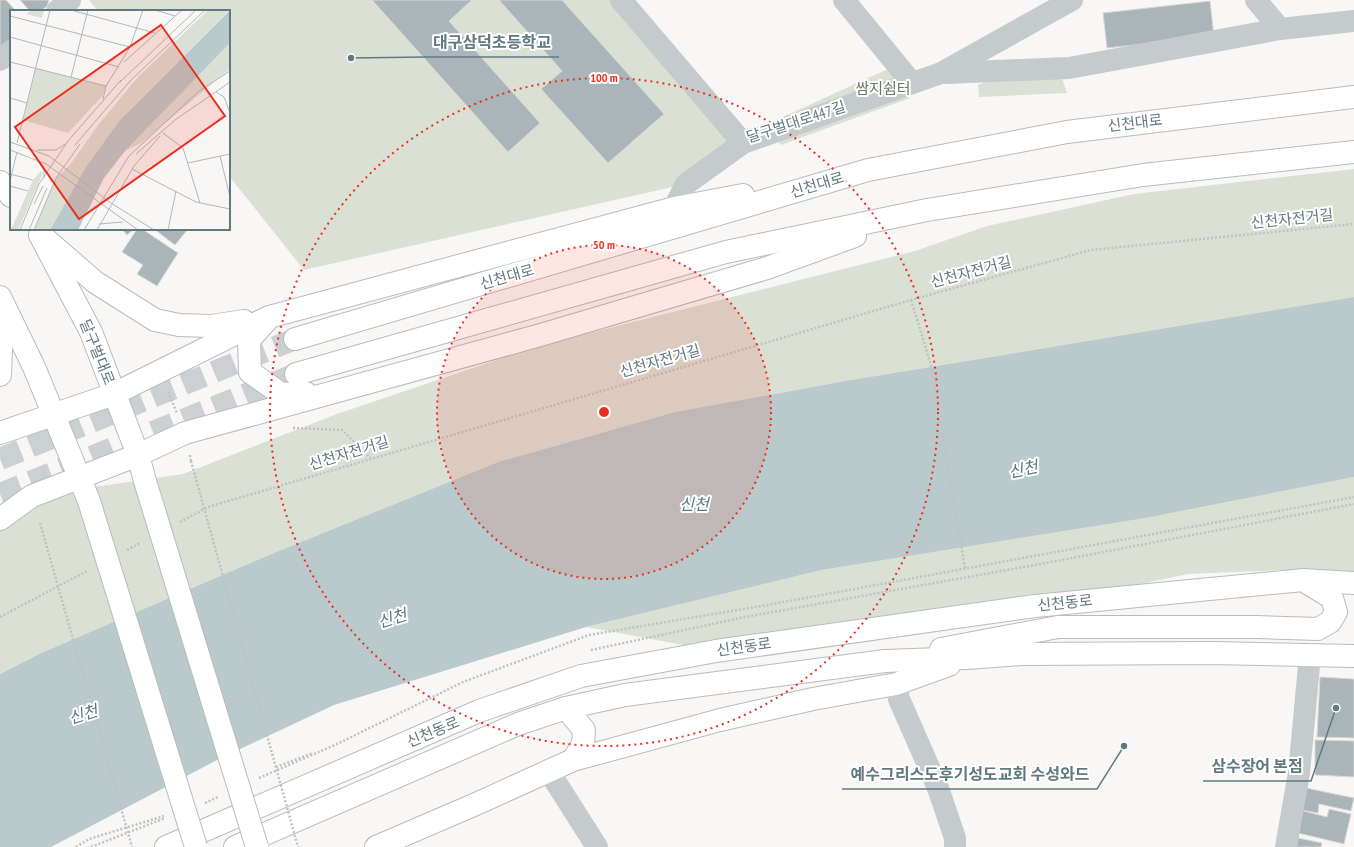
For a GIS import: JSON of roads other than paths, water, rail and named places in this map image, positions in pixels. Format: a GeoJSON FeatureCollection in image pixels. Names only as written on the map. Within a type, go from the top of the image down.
{"type":"FeatureCollection","features":[{"type":"Feature","properties":{"kind":"main road","name":"신천대로"},"geometry":{"type":"LineString","coordinates":[[295,339],[868,170],[1067,132],[1354,97]]}},
{"type":"Feature","properties":{"kind":"main road"},"geometry":{"type":"LineString","coordinates":[[296,374],[726,252],[927,210],[1143,175],[1354,152]]}},
{"type":"Feature","properties":{"kind":"main road"},"geometry":{"type":"LineString","coordinates":[[39,233],[95,282],[155,320],[179,325],[211,326],[269,317],[674,208],[868,170]]}},
{"type":"Feature","properties":{"kind":"main road"},"geometry":{"type":"LineString","coordinates":[[0,182],[10,195]]}},
{"type":"Feature","properties":{"kind":"main road"},"geometry":{"type":"LineString","coordinates":[[0,519],[32,496],[138,455],[185,433],[537,336],[767,268],[927,210]]}},
{"type":"Feature","properties":{"kind":"main road","name":"달구벌대로"},"geometry":{"type":"LineString","coordinates":[[39,233],[90,332],[138,455],[257,847]]}},
{"type":"Feature","properties":{"kind":"main road"},"geometry":{"type":"LineString","coordinates":[[0,375],[2,301]]}},
{"type":"Feature","properties":{"kind":"main road"},"geometry":{"type":"LineString","coordinates":[[2,301],[34,366],[89,501],[196,847]]}},
{"type":"Feature","properties":{"kind":"main road"},"geometry":{"type":"LineString","coordinates":[[269,317],[249,340],[250,372],[281,394],[329,393]]}},
{"type":"Feature","properties":{"kind":"main road"},"geometry":{"type":"LineString","coordinates":[[0,433],[114,394],[269,317]]}},
{"type":"Feature","properties":{"kind":"main road"},"geometry":{"type":"LineString","coordinates":[[885,660],[1058,627],[1256,627],[1318,630],[1330,622],[1336,612],[1332,598],[1304,580]]}},
{"type":"Feature","properties":{"kind":"main road","name":"신천동로"},"geometry":{"type":"LineString","coordinates":[[166,847],[479,712],[581,676],[716,651],[1035,606],[1304,580],[1354,583]]}},
{"type":"Feature","properties":{"kind":"main road","name":"신천동로"},"geometry":{"type":"LineString","coordinates":[[235,847],[518,724],[566,708],[639,693],[885,660],[967,658],[1022,654],[1212,653],[1354,656]]}},
{"type":"Feature","properties":{"kind":"main road"},"geometry":{"type":"LineString","coordinates":[[376,847],[573,760],[728,718],[814,699],[896,684],[967,658]]}},
{"type":"Feature","properties":{"kind":"main road"},"geometry":{"type":"LineString","coordinates":[[566,708],[584,730],[583,744],[573,760]]}},
{"type":"Feature","properties":{"kind":"street"},"geometry":{"type":"LineString","coordinates":[[58,10],[70,0]]}},
{"type":"Feature","properties":{"kind":"street","name":"달구벌대로447길"},"geometry":{"type":"LineString","coordinates":[[621,0],[743,143],[941,73],[1064,2]]}},
{"type":"Feature","properties":{"kind":"street"},"geometry":{"type":"LineString","coordinates":[[844,0],[912,83]]}},
{"type":"Feature","properties":{"kind":"street"},"geometry":{"type":"LineString","coordinates":[[1256,0],[1280,29]]}},
{"type":"Feature","properties":{"kind":"street"},"geometry":{"type":"LineString","coordinates":[[941,73],[1069,68],[1280,29],[1354,21]]}},
{"type":"Feature","properties":{"kind":"street"},"geometry":{"type":"LineString","coordinates":[[0,60],[10,52]]}},
{"type":"Feature","properties":{"kind":"street"},"geometry":{"type":"LineString","coordinates":[[674,208],[686,184],[743,143]]}},
{"type":"Feature","properties":{"kind":"street"},"geometry":{"type":"LineString","coordinates":[[1286,847],[1299,773],[1310,655]]}},
{"type":"Feature","properties":{"kind":"street"},"geometry":{"type":"LineString","coordinates":[[896,684],[899,699],[938,788],[956,838],[955,847]]}},
{"type":"Feature","properties":{"kind":"street"},"geometry":{"type":"LineString","coordinates":[[548,770],[597,847]]}},
{"type":"Feature","properties":{"kind":"water","name":"신천"},"geometry":{"type":"Polygon","coordinates":[[[1354,297],[1354,477],[1146,518],[822,570],[586,627],[334,705],[221,758],[51,847],[0,847],[0,674],[39,654],[269,555],[498,462],[675,412],[845,381],[1354,297]]]}},
{"type":"Feature","properties":{"kind":"tunnel"},"geometry":{"type":"LineString","coordinates":[[0,459],[295,339]]}},
{"type":"Feature","properties":{"kind":"tunnel"},"geometry":{"type":"LineString","coordinates":[[0,494],[296,374]]}},
{"type":"Feature","properties":{"kind":"place","name":"대구삼덕초등학교"},"geometry":{"type":"Point","coordinates":[351,58]}},
{"type":"Feature","properties":{"kind":"place","name":"삼수장어 본점"},"geometry":{"type":"Point","coordinates":[1336,708]}},
{"type":"Feature","properties":{"kind":"place","name":"예수그리스도후기성도교회 수성와드"},"geometry":{"type":"Point","coordinates":[1124,746]}},
{"type":"Feature","properties":{"kind":"park label","name":"쌈지쉼터"},"geometry":{"type":"Point","coordinates":[883,89]}}]}
